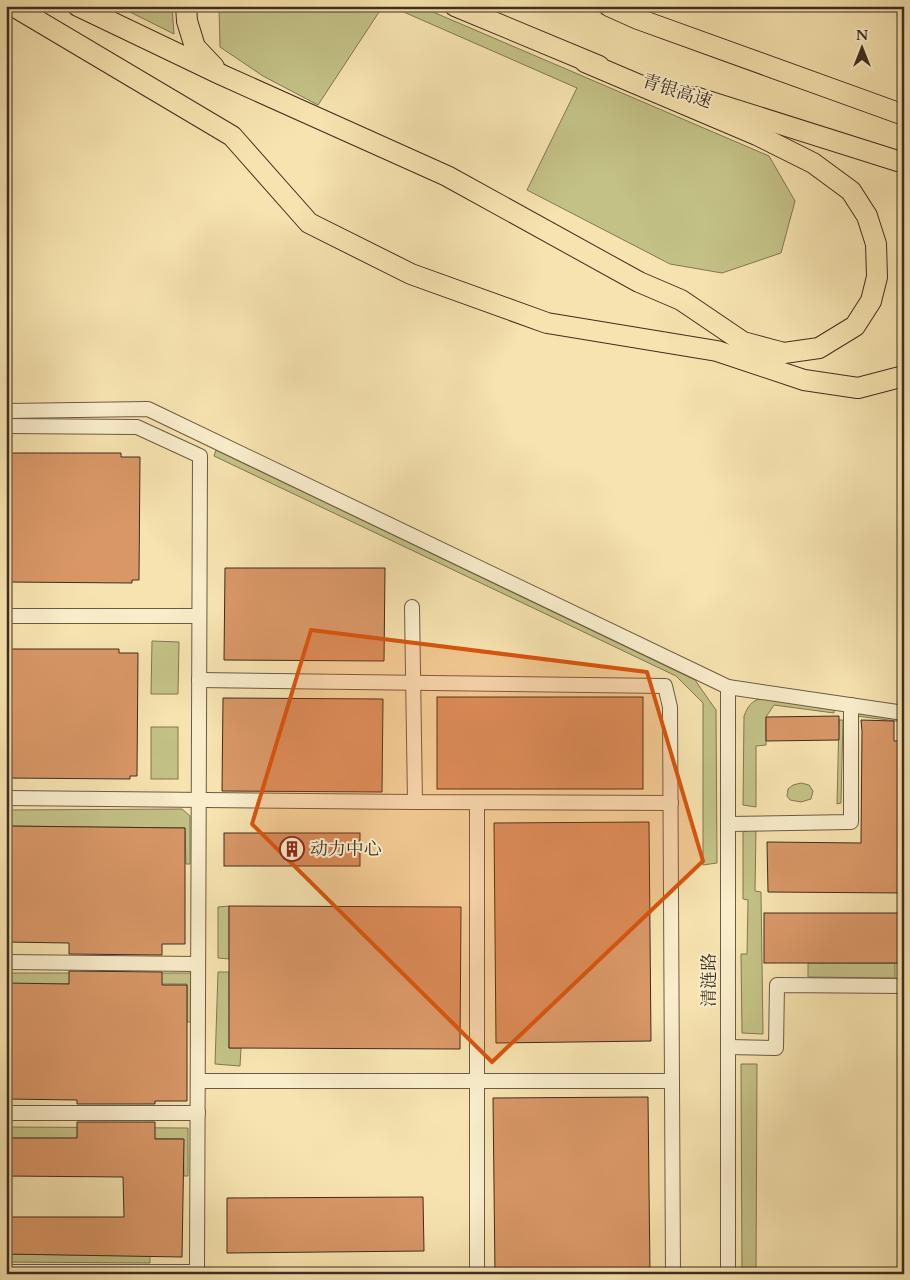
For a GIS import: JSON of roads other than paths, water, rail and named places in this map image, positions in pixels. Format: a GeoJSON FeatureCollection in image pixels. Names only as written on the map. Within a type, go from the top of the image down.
{"type":"FeatureCollection","features":[{"type":"Feature","properties":{"kind":"highway"},"geometry":{"type":"LineString","coordinates":[[13,6],[232,136],[309,223],[411,274],[547,323],[717,350],[804,380],[858,388],[904,376]]}},
{"type":"Feature","properties":{"kind":"highway"},"geometry":{"type":"LineString","coordinates":[[78,6],[222,75],[447,176],[638,282],[681,300],[743,342],[784,353],[819,348],[855,326],[871,301],[877,277],[876,244],[867,216],[851,191],[813,163],[781,147],[585,62]]}},
{"type":"Feature","properties":{"kind":"highway"},"geometry":{"type":"LineString","coordinates":[[186,6],[187,21],[195,48],[222,75]]}},
{"type":"Feature","properties":{"kind":"highway","name":"青银高速"},"geometry":{"type":"LineString","coordinates":[[455,6],[585,62],[904,162]]}},
{"type":"Feature","properties":{"kind":"highway"},"geometry":{"type":"LineString","coordinates":[[609,6],[638,19],[904,115]]}},
{"type":"Feature","properties":{"kind":"street"},"geometry":{"type":"LineString","coordinates":[[6,411],[148,409],[728,687],[904,713]]}},
{"type":"Feature","properties":{"kind":"street"},"geometry":{"type":"LineString","coordinates":[[6,426],[137,427],[200,456],[197,1273],[6,1272]]}},
{"type":"Feature","properties":{"kind":"street"},"geometry":{"type":"LineString","coordinates":[[412,607],[415,802]]}},
{"type":"Feature","properties":{"kind":"street"},"geometry":{"type":"LineString","coordinates":[[6,616],[199,616]]}},
{"type":"Feature","properties":{"kind":"street"},"geometry":{"type":"LineString","coordinates":[[199,680],[665,686],[670,706],[673,1274]]}},
{"type":"Feature","properties":{"kind":"street","name":"清涟路"},"geometry":{"type":"LineString","coordinates":[[728,687],[728,1274]]}},
{"type":"Feature","properties":{"kind":"street"},"geometry":{"type":"LineString","coordinates":[[728,824],[851,822],[851,705]]}},
{"type":"Feature","properties":{"kind":"street"},"geometry":{"type":"LineString","coordinates":[[6,798],[200,801],[671,803]]}},
{"type":"Feature","properties":{"kind":"street"},"geometry":{"type":"LineString","coordinates":[[477,803],[477,1274]]}},
{"type":"Feature","properties":{"kind":"street"},"geometry":{"type":"LineString","coordinates":[[6,962],[198,964]]}},
{"type":"Feature","properties":{"kind":"street"},"geometry":{"type":"LineString","coordinates":[[728,1047],[776,1048],[777,985],[904,986]]}},
{"type":"Feature","properties":{"kind":"street"},"geometry":{"type":"LineString","coordinates":[[198,1081],[672,1080]]}},
{"type":"Feature","properties":{"kind":"street"},"geometry":{"type":"LineString","coordinates":[[6,1113],[198,1113]]}},
{"type":"Feature","properties":{"kind":"place","name":"动力中心"},"geometry":{"type":"Point","coordinates":[292,849]}}]}
